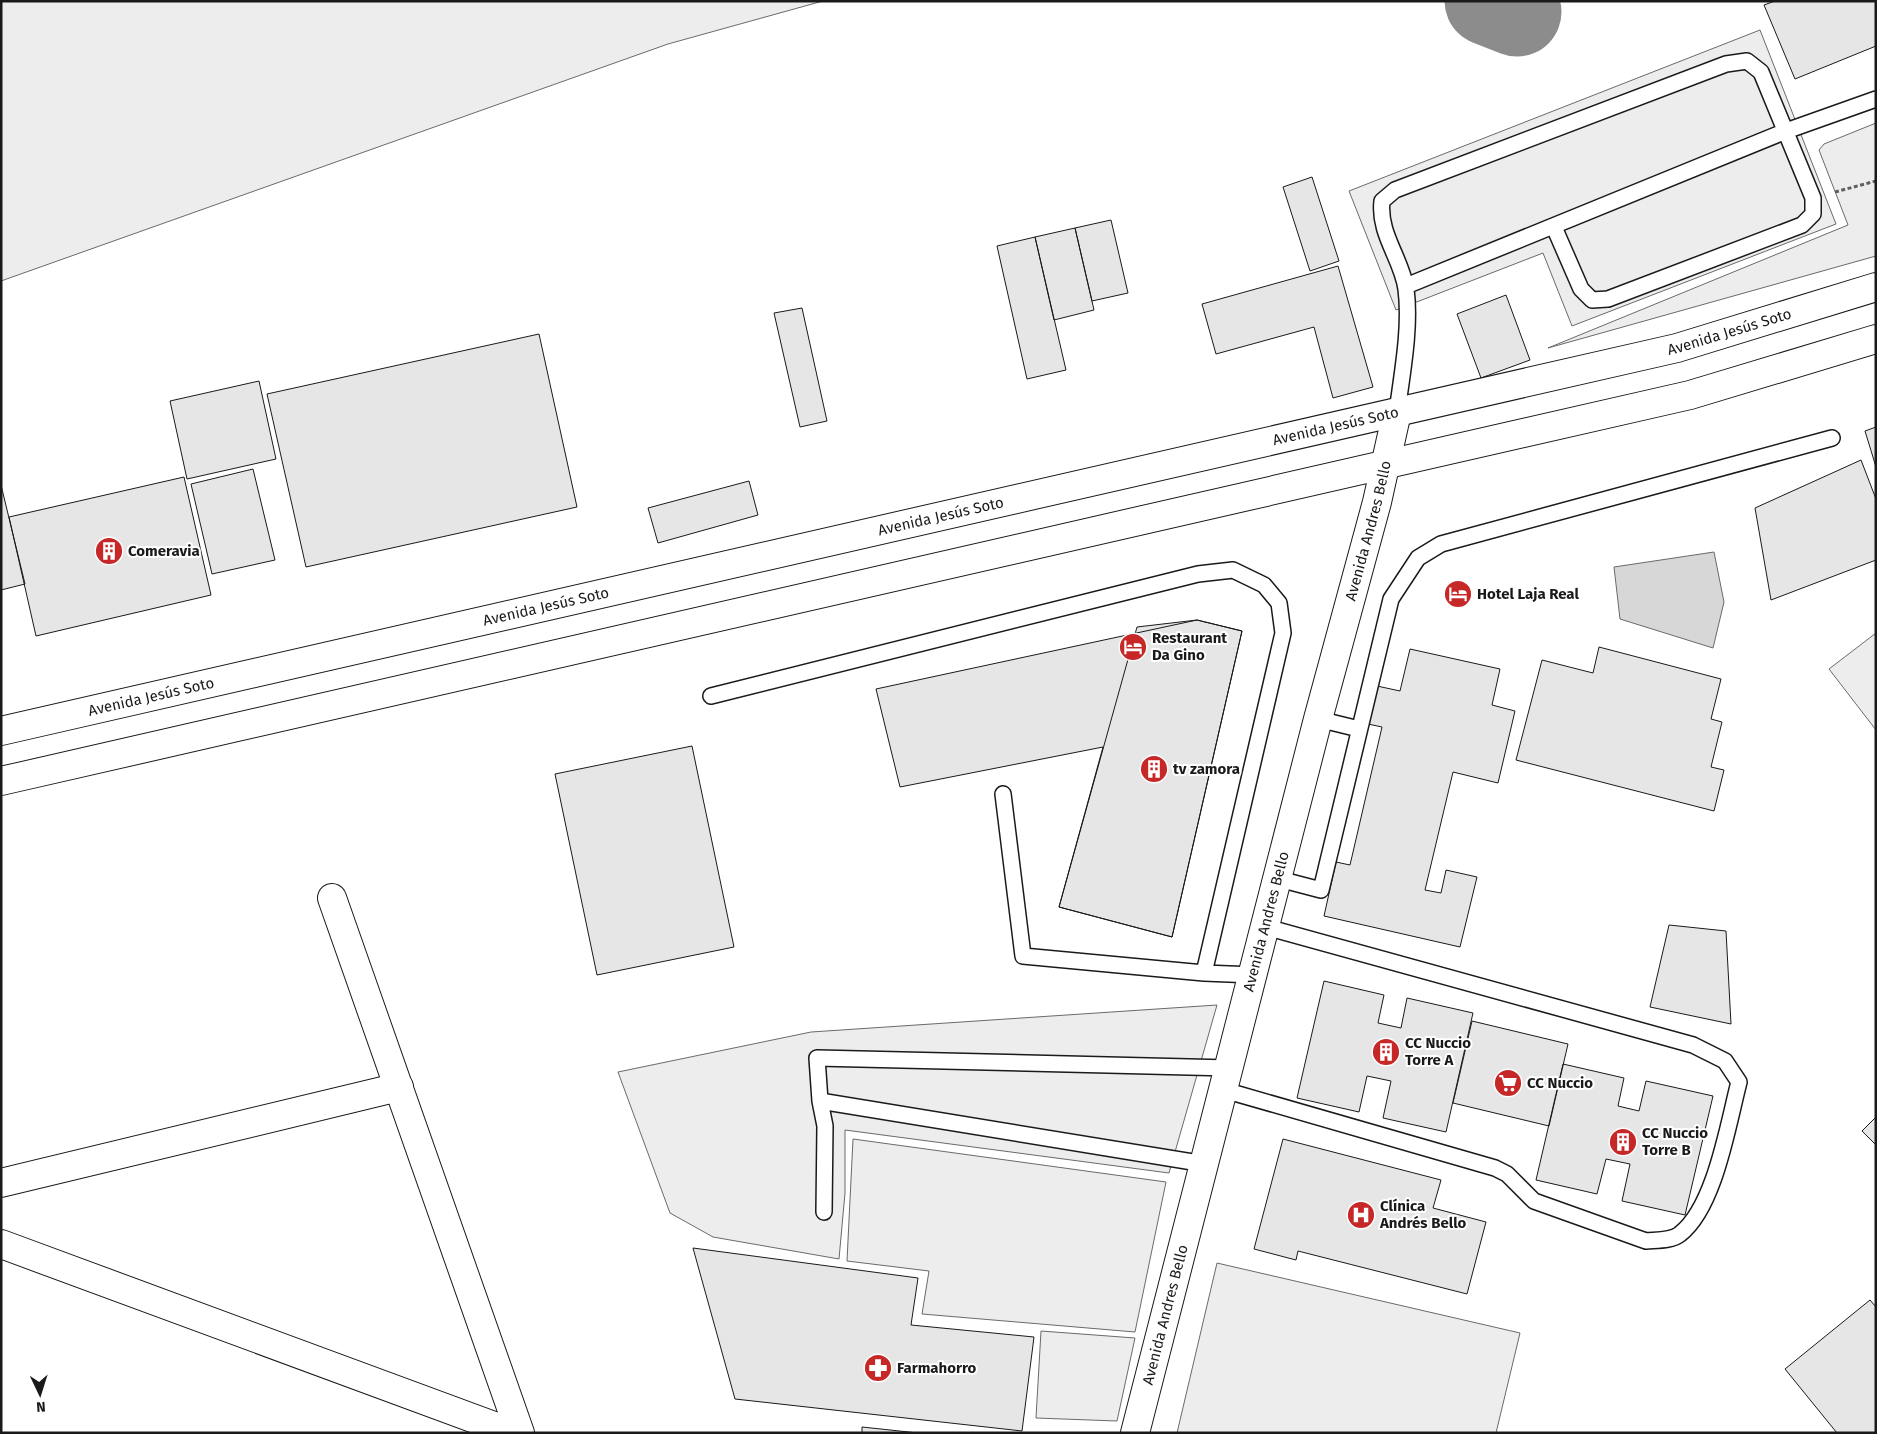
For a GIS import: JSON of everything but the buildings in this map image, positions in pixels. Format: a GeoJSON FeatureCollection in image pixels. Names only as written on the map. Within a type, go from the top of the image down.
{"type":"FeatureCollection","features":[{"type":"Feature","properties":{"kind":"main road","name":"Avenida Jesús Soto"},"geometry":{"type":"LineString","coordinates":[[1,731],[1677,348],[1876,286]]}},
{"type":"Feature","properties":{"kind":"main road"},"geometry":{"type":"LineString","coordinates":[[1,781],[1690,395],[1876,339]]}},
{"type":"Feature","properties":{"kind":"main road","name":"Avenida Andres Bello"},"geometry":{"type":"LineString","coordinates":[[1135,1433],[1398,412]]}},
{"type":"Feature","properties":{"kind":"main road"},"geometry":{"type":"LineString","coordinates":[[332,898],[520,1433]]}},
{"type":"Feature","properties":{"kind":"main road"},"geometry":{"type":"LineString","coordinates":[[1,1183],[398,1087]]}},
{"type":"Feature","properties":{"kind":"main road"},"geometry":{"type":"LineString","coordinates":[[1,1244],[513,1433]]}},
{"type":"Feature","properties":{"kind":"lane"},"geometry":{"type":"LineString","coordinates":[[1398,412],[1408,305],[1406,286],[1380,216],[1382,201],[1395,190],[1726,64],[1747,61],[1761,72],[1813,198],[1813,214],[1802,225],[1608,299],[1592,300],[1581,289],[1554,227]]}},
{"type":"Feature","properties":{"kind":"lane"},"geometry":{"type":"LineString","coordinates":[[1406,286],[1786,131],[1876,98]]}},
{"type":"Feature","properties":{"kind":"lane"},"geometry":{"type":"LineString","coordinates":[[1279,879],[1321,890],[1391,599],[1418,558],[1441,544],[1832,438]]}},
{"type":"Feature","properties":{"kind":"lane"},"geometry":{"type":"LineString","coordinates":[[711,696],[1198,574],[1233,570],[1264,584],[1279,603],[1284,633],[1204,973]]}},
{"type":"Feature","properties":{"kind":"lane"},"geometry":{"type":"LineString","coordinates":[[1318,719],[1359,729]]}},
{"type":"Feature","properties":{"kind":"lane"},"geometry":{"type":"LineString","coordinates":[[1002,794],[1023,956],[1204,973],[1254,975]]}},
{"type":"Feature","properties":{"kind":"lane"},"geometry":{"type":"LineString","coordinates":[[824,1212],[825,1126],[820,1102],[816,1058],[1227,1079],[1495,1168],[1507,1174],[1534,1201],[1646,1241],[1679,1236],[1696,1217],[1710,1192],[1739,1082],[1725,1061],[1693,1045],[1266,927]]}},
{"type":"Feature","properties":{"kind":"lane"},"geometry":{"type":"LineString","coordinates":[[820,1102],[1205,1164]]}},
{"type":"Feature","properties":{"kind":"path"},"geometry":{"type":"LineString","coordinates":[[1813,198],[1876,182]]}},
{"type":"Feature","properties":{"kind":"shaded area"},"geometry":{"type":"Polygon","coordinates":[[[1,1],[823,1],[668,44],[1,281],[1,1]]]}},
{"type":"Feature","properties":{"kind":"shaded area"},"geometry":{"type":"Polygon","coordinates":[[[1760,30],[1836,224],[1572,326],[1543,253],[1396,310],[1349,191],[1760,30]]]}},
{"type":"Feature","properties":{"kind":"shaded area"},"geometry":{"type":"Polygon","coordinates":[[[1876,123],[1876,256],[1548,348],[1848,225],[1819,150],[1824,144],[1876,123]]]}},
{"type":"Feature","properties":{"kind":"shaded area"},"geometry":{"type":"Polygon","coordinates":[[[1714,552],[1724,602],[1713,648],[1620,619],[1614,567],[1714,552]]]}},
{"type":"Feature","properties":{"kind":"shaded area"},"geometry":{"type":"Polygon","coordinates":[[[1876,633],[1876,730],[1829,669],[1876,633]]]}},
{"type":"Feature","properties":{"kind":"shaded area"},"geometry":{"type":"Polygon","coordinates":[[[1217,1005],[1169,1173],[845,1130],[845,1193],[839,1259],[713,1237],[670,1213],[618,1072],[811,1032],[1217,1005]]]}},
{"type":"Feature","properties":{"kind":"shaded area"},"geometry":{"type":"Polygon","coordinates":[[[853,1139],[1166,1182],[1135,1332],[922,1314],[929,1271],[847,1261],[853,1139]]]}},
{"type":"Feature","properties":{"kind":"shaded area"},"geometry":{"type":"Polygon","coordinates":[[[1217,1263],[1520,1333],[1496,1433],[1177,1433],[1217,1263]]]}},
{"type":"Feature","properties":{"kind":"shaded area"},"geometry":{"type":"Polygon","coordinates":[[[1041,1331],[1135,1338],[1117,1421],[1036,1418],[1041,1331]]]}},
{"type":"Feature","properties":{"kind":"taxiway"},"geometry":{"type":"LineString","coordinates":[[1489,1],[1517,12]]}},
{"type":"Feature","properties":{"kind":"place","name":"Comeravia"},"geometry":{"type":"Point","coordinates":[109,551]}},
{"type":"Feature","properties":{"kind":"place","name":"Hotel Laja Real"},"geometry":{"type":"Point","coordinates":[1458,594]}},
{"type":"Feature","properties":{"kind":"place","name":"Restaurant Da Gino"},"geometry":{"type":"Point","coordinates":[1133,647]}},
{"type":"Feature","properties":{"kind":"place","name":"tv zamora"},"geometry":{"type":"Point","coordinates":[1154,769]}},
{"type":"Feature","properties":{"kind":"place","name":"CC Nuccio Torre A"},"geometry":{"type":"Point","coordinates":[1386,1052]}},
{"type":"Feature","properties":{"kind":"place","name":"CC Nuccio"},"geometry":{"type":"Point","coordinates":[1508,1083]}},
{"type":"Feature","properties":{"kind":"place","name":"CC Nuccio Torre B"},"geometry":{"type":"Point","coordinates":[1623,1142]}},
{"type":"Feature","properties":{"kind":"place","name":"Clínica Andrés Bello"},"geometry":{"type":"Point","coordinates":[1361,1215]}},
{"type":"Feature","properties":{"kind":"place","name":"Farmahorro"},"geometry":{"type":"Point","coordinates":[878,1368]}}]}
